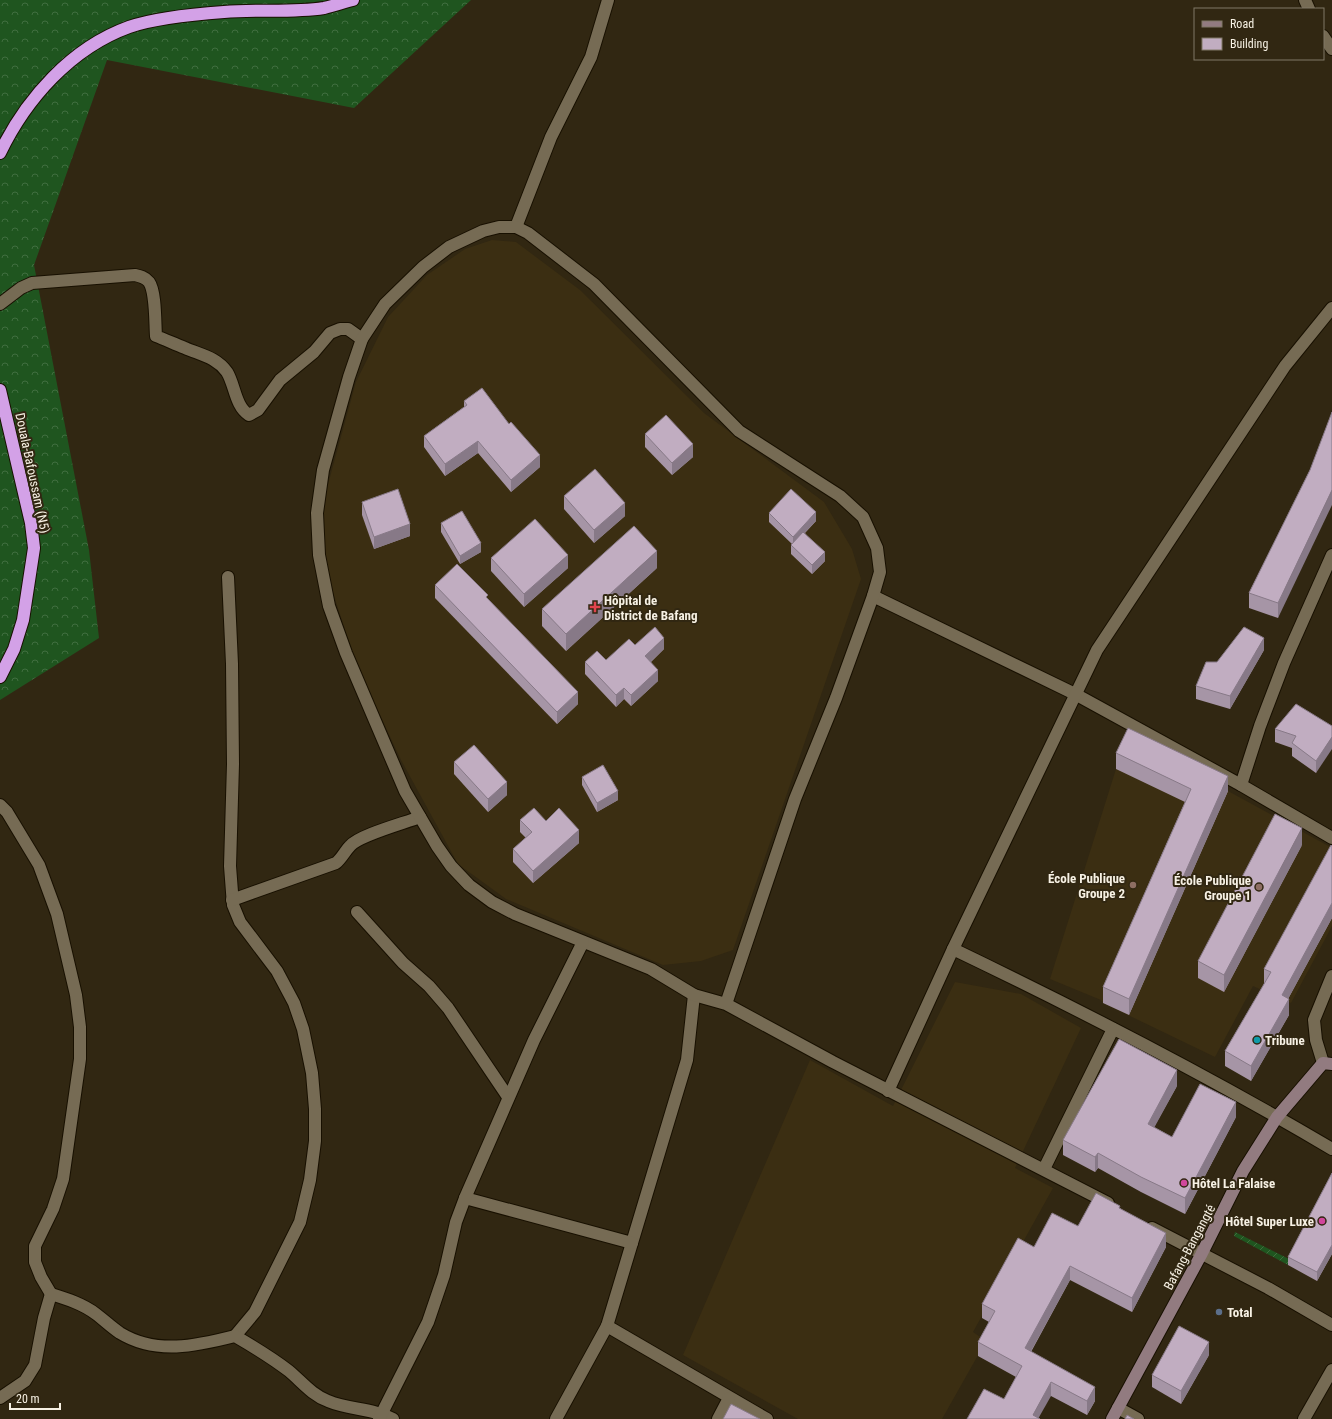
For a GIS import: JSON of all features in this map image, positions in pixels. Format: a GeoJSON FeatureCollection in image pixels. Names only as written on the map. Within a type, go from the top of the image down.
{"type":"FeatureCollection","features":[{"type":"Feature","properties":{"kind":"highway"},"geometry":{"type":"LineString","coordinates":[[0,154],[36,97],[60,71],[88,47],[129,27],[171,18],[209,13],[324,8],[353,0]]}},
{"type":"Feature","properties":{"kind":"highway","name":"Douala-Bafoussam (N5)"},"geometry":{"type":"LineString","coordinates":[[0,390],[31,523],[34,548],[23,620],[14,649],[0,677]]}},
{"type":"Feature","properties":{"kind":"street"},"geometry":{"type":"LineString","coordinates":[[516,227],[551,137],[591,57],[608,0]]}},
{"type":"Feature","properties":{"kind":"street"},"geometry":{"type":"LineString","coordinates":[[1324,37],[1332,49]]}},
{"type":"Feature","properties":{"kind":"street"},"geometry":{"type":"LineString","coordinates":[[726,1004],[795,799],[836,698],[873,596],[880,572],[877,548],[862,517],[840,496],[739,431],[594,284],[528,233],[516,227],[499,227],[483,231],[449,247],[402,285],[386,304],[362,339],[349,377],[323,470],[317,513],[319,554],[329,606],[346,653],[405,791],[437,846],[451,866],[469,885],[492,902],[515,914],[651,969],[694,995],[726,1004],[888,1091],[1044,1169],[1118,1209]]}},
{"type":"Feature","properties":{"kind":"street"},"geometry":{"type":"LineString","coordinates":[[0,304],[21,288],[32,283],[134,274],[145,278],[150,283],[154,302],[156,336],[189,350],[206,355],[219,363],[227,373],[240,405],[245,412],[250,415],[258,410],[280,380],[314,352],[330,333],[340,329],[348,330],[362,339]]}},
{"type":"Feature","properties":{"kind":"street"},"geometry":{"type":"LineString","coordinates":[[888,1091],[953,949],[1075,694],[1101,644],[1276,379],[1332,308]]}},
{"type":"Feature","properties":{"kind":"street"},"geometry":{"type":"LineString","coordinates":[[1241,785],[1260,726],[1284,663],[1332,555]]}},
{"type":"Feature","properties":{"kind":"street"},"geometry":{"type":"LineString","coordinates":[[0,805],[7,812],[39,865],[57,914],[76,995],[80,1027],[80,1059],[63,1179],[53,1209],[35,1246],[35,1262],[41,1277],[51,1294],[75,1302],[96,1314],[121,1333],[138,1342],[154,1346],[195,1346],[235,1336],[255,1312],[300,1222],[310,1180],[315,1141],[315,1109],[312,1073],[303,1029],[294,1003],[277,971],[240,922],[232,900],[230,866],[233,764],[232,664],[228,577]]}},
{"type":"Feature","properties":{"kind":"street"},"geometry":{"type":"LineString","coordinates":[[873,596],[1075,694],[1241,785],[1332,838]]}},
{"type":"Feature","properties":{"kind":"street"},"geometry":{"type":"LineString","coordinates":[[232,900],[336,863],[350,846],[359,839],[420,817]]}},
{"type":"Feature","properties":{"kind":"street"},"geometry":{"type":"LineString","coordinates":[[357,912],[403,963],[429,986],[448,1008],[508,1098]]}},
{"type":"Feature","properties":{"kind":"street"},"geometry":{"type":"LineString","coordinates":[[235,1336],[264,1352],[290,1372],[308,1390],[328,1401],[385,1417],[428,1322],[444,1275],[456,1222],[465,1198],[534,1040],[583,942]]}},
{"type":"Feature","properties":{"kind":"street"},"geometry":{"type":"LineString","coordinates":[[953,949],[1076,1008],[1113,1029],[1236,1092],[1332,1150]]}},
{"type":"Feature","properties":{"kind":"street"},"geometry":{"type":"LineString","coordinates":[[1328,1064],[1316,1040],[1314,1020],[1332,976]]}},
{"type":"Feature","properties":{"kind":"street"},"geometry":{"type":"LineString","coordinates":[[556,1419],[608,1326],[687,1060],[694,995]]}},
{"type":"Feature","properties":{"kind":"street"},"geometry":{"type":"LineString","coordinates":[[1044,1169],[1113,1029]]}},
{"type":"Feature","properties":{"kind":"street","name":"Bafang-Bangangté"},"geometry":{"type":"LineString","coordinates":[[1115,1414],[1201,1255],[1243,1172],[1277,1117],[1328,1064]]}},
{"type":"Feature","properties":{"kind":"street"},"geometry":{"type":"LineString","coordinates":[[465,1198],[632,1243]]}},
{"type":"Feature","properties":{"kind":"street"},"geometry":{"type":"LineString","coordinates":[[1139,1220],[1201,1255],[1268,1288],[1332,1325]]}},
{"type":"Feature","properties":{"kind":"street"},"geometry":{"type":"LineString","coordinates":[[0,1398],[25,1381],[35,1365],[44,1318],[51,1294]]}},
{"type":"Feature","properties":{"kind":"street"},"geometry":{"type":"LineString","coordinates":[[608,1326],[767,1419]]}},
{"type":"Feature","properties":{"kind":"street"},"geometry":{"type":"LineString","coordinates":[[1304,1419],[1332,1370]]}},
{"type":"Feature","properties":{"kind":"street"},"geometry":{"type":"LineString","coordinates":[[718,1419],[729,1398]]}},
{"type":"Feature","properties":{"kind":"street"},"geometry":{"type":"LineString","coordinates":[[1115,1414],[1138,1419]]}},
{"type":"Feature","properties":{"kind":"shaded area","name":"Hôpital de District de Bafang"},"geometry":{"type":"Polygon","coordinates":[[[492,240],[516,242],[580,290],[704,413],[824,502],[852,549],[861,579],[733,950],[701,961],[663,965],[506,899],[458,864],[401,760],[356,664],[328,577],[321,510],[356,382],[388,317],[427,275],[465,249],[492,240]]]}},
{"type":"Feature","properties":{"kind":"shaded area"},"geometry":{"type":"Polygon","coordinates":[[[1128,743],[1228,791],[1332,848],[1332,926],[1291,1003],[1253,986],[1215,1057],[1103,1003],[1101,1000],[1050,979],[1116,769],[1128,743]]]}},
{"type":"Feature","properties":{"kind":"shaded area"},"geometry":{"type":"Polygon","coordinates":[[[955,982],[1021,994],[1081,1028],[1015,1168],[1053,1188],[973,1332],[986,1341],[942,1419],[798,1419],[683,1355],[810,1060],[893,1106],[955,982]]]}},
{"type":"Feature","properties":{"kind":"green space"},"geometry":{"type":"Polygon","coordinates":[[[0,0],[471,0],[354,108],[107,60],[34,265],[89,550],[99,638],[0,700],[0,0]]]}},
{"type":"Feature","properties":{"kind":"green space"},"geometry":{"type":"Polygon","coordinates":[[[1235,1232],[1291,1260],[1288,1265],[1234,1236],[1235,1232]]]}},
{"type":"Feature","properties":{"kind":"building"},"geometry":{"type":"Polygon","coordinates":[[[482,388],[509,424],[511,422],[540,455],[511,480],[478,441],[445,464],[424,436],[467,405],[464,401],[482,388]]]}},
{"type":"Feature","properties":{"kind":"building"},"geometry":{"type":"Polygon","coordinates":[[[1332,412],[1332,490],[1278,603],[1249,593],[1310,470],[1332,412]]]}},
{"type":"Feature","properties":{"kind":"building"},"geometry":{"type":"Polygon","coordinates":[[[666,415],[693,444],[672,463],[645,434],[666,415]]]}},
{"type":"Feature","properties":{"kind":"building"},"geometry":{"type":"Polygon","coordinates":[[[595,469],[625,503],[594,530],[564,496],[595,469]]]}},
{"type":"Feature","properties":{"kind":"building"},"geometry":{"type":"Polygon","coordinates":[[[398,489],[410,524],[374,537],[362,502],[398,489]]]}},
{"type":"Feature","properties":{"kind":"building"},"geometry":{"type":"Polygon","coordinates":[[[791,489],[816,512],[793,537],[769,513],[791,489]]]}},
{"type":"Feature","properties":{"kind":"building"},"geometry":{"type":"Polygon","coordinates":[[[462,511],[481,543],[460,556],[441,523],[462,511]]]}},
{"type":"Feature","properties":{"kind":"building"},"geometry":{"type":"Polygon","coordinates":[[[535,519],[568,555],[524,594],[491,558],[535,519]]]}},
{"type":"Feature","properties":{"kind":"building"},"geometry":{"type":"Polygon","coordinates":[[[634,526],[657,551],[566,634],[542,609],[634,526]]]}},
{"type":"Feature","properties":{"kind":"building"},"geometry":{"type":"Polygon","coordinates":[[[803,532],[825,552],[812,565],[791,545],[803,532]]]}},
{"type":"Feature","properties":{"kind":"building"},"geometry":{"type":"Polygon","coordinates":[[[457,564],[488,595],[486,597],[578,692],[557,712],[435,585],[457,564]]]}},
{"type":"Feature","properties":{"kind":"building"},"geometry":{"type":"Polygon","coordinates":[[[655,627],[664,638],[645,656],[658,670],[631,695],[624,688],[616,695],[585,662],[597,651],[606,660],[629,639],[635,645],[655,627]]]}},
{"type":"Feature","properties":{"kind":"building"},"geometry":{"type":"Polygon","coordinates":[[[1244,627],[1264,638],[1230,696],[1196,686],[1206,662],[1217,662],[1244,627]]]}},
{"type":"Feature","properties":{"kind":"building"},"geometry":{"type":"Polygon","coordinates":[[[1296,704],[1332,726],[1332,737],[1316,761],[1292,743],[1296,736],[1275,729],[1296,704]]]}},
{"type":"Feature","properties":{"kind":"building"},"geometry":{"type":"Polygon","coordinates":[[[1128,728],[1228,776],[1129,999],[1103,987],[1191,789],[1116,753],[1128,728]]]}},
{"type":"Feature","properties":{"kind":"building"},"geometry":{"type":"Polygon","coordinates":[[[474,745],[507,782],[488,799],[454,762],[474,745]]]}},
{"type":"Feature","properties":{"kind":"building"},"geometry":{"type":"Polygon","coordinates":[[[603,765],[618,791],[597,803],[582,777],[603,765]]]}},
{"type":"Feature","properties":{"kind":"building"},"geometry":{"type":"Polygon","coordinates":[[[534,808],[546,821],[559,808],[579,830],[533,871],[513,849],[532,832],[520,820],[534,808]]]}},
{"type":"Feature","properties":{"kind":"building"},"geometry":{"type":"Polygon","coordinates":[[[1275,814],[1302,828],[1224,975],[1198,961],[1275,814]]]}},
{"type":"Feature","properties":{"kind":"building"},"geometry":{"type":"Polygon","coordinates":[[[1331,845],[1332,903],[1282,995],[1289,999],[1251,1066],[1225,1051],[1271,972],[1264,969],[1331,845]]]}},
{"type":"Feature","properties":{"kind":"building"},"geometry":{"type":"Polygon","coordinates":[[[1119,1039],[1177,1070],[1148,1124],[1172,1137],[1200,1084],[1236,1102],[1185,1198],[1141,1177],[1098,1153],[1095,1157],[1063,1140],[1119,1039]]]}},
{"type":"Feature","properties":{"kind":"building","name":"Hôtel Super Luxe"},"geometry":{"type":"Polygon","coordinates":[[[1332,1173],[1332,1245],[1317,1272],[1288,1257],[1332,1173]]]}},
{"type":"Feature","properties":{"kind":"building"},"geometry":{"type":"Polygon","coordinates":[[[1096,1193],[1120,1206],[1119,1208],[1166,1233],[1132,1298],[1070,1266],[1025,1348],[1095,1387],[1087,1401],[1051,1382],[1033,1415],[1040,1419],[967,1419],[984,1389],[1004,1399],[1022,1366],[978,1342],[995,1311],[982,1304],[1018,1238],[1034,1247],[1052,1213],[1078,1226],[1096,1193]]]}},
{"type":"Feature","properties":{"kind":"building"},"geometry":{"type":"Polygon","coordinates":[[[1179,1326],[1209,1342],[1181,1391],[1152,1375],[1179,1326]]]}},
{"type":"Feature","properties":{"kind":"building"},"geometry":{"type":"Polygon","coordinates":[[[731,1404],[760,1419],[723,1419],[731,1404]]]}},
{"type":"Feature","properties":{"kind":"building"},"geometry":{"type":"Polygon","coordinates":[[[1127,1415],[1134,1419],[1125,1419],[1127,1415]]]}},
{"type":"Feature","properties":{"kind":"place","name":"Hôpital de District de Bafang"},"geometry":{"type":"Point","coordinates":[595,607]}},
{"type":"Feature","properties":{"kind":"place","name":"École Publique Groupe 2"},"geometry":{"type":"Point","coordinates":[1133,885]}},
{"type":"Feature","properties":{"kind":"place","name":"École Publique Groupe 1"},"geometry":{"type":"Point","coordinates":[1259,887]}},
{"type":"Feature","properties":{"kind":"place","name":"Tribune"},"geometry":{"type":"Point","coordinates":[1257,1040]}},
{"type":"Feature","properties":{"kind":"place","name":"Hôtel La Falaise"},"geometry":{"type":"Point","coordinates":[1184,1183]}},
{"type":"Feature","properties":{"kind":"place","name":"Hôtel Super Luxe"},"geometry":{"type":"Point","coordinates":[1322,1221]}},
{"type":"Feature","properties":{"kind":"place","name":"Total"},"geometry":{"type":"Point","coordinates":[1219,1312]}}]}
